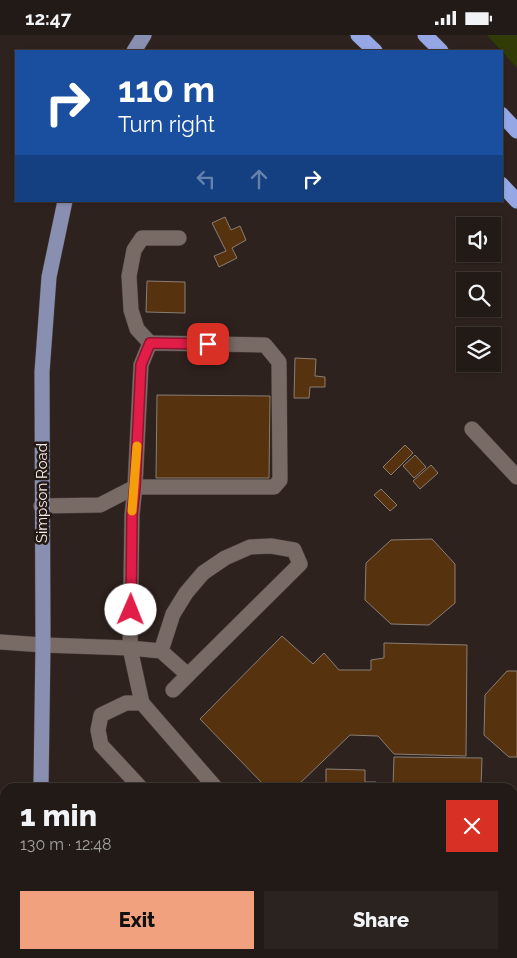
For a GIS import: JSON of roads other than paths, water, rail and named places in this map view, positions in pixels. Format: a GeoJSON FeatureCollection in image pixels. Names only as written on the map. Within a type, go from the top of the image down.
{"type":"FeatureCollection","features":[{"type":"Feature","properties":{"kind":"highway"},"geometry":{"type":"LineString","coordinates":[[358,35],[373,50]]}},
{"type":"Feature","properties":{"kind":"highway"},"geometry":{"type":"LineString","coordinates":[[425,35],[440,50]]}},
{"type":"Feature","properties":{"kind":"highway"},"geometry":{"type":"LineString","coordinates":[[503,116],[517,131]]}},
{"type":"Feature","properties":{"kind":"highway"},"geometry":{"type":"LineString","coordinates":[[503,185],[517,201]]}},
{"type":"Feature","properties":{"kind":"main road"},"geometry":{"type":"LineString","coordinates":[[135,50],[144,35]]}},
{"type":"Feature","properties":{"kind":"main road","name":"Simpson Road"},"geometry":{"type":"LineString","coordinates":[[41,783],[43,645],[42,372],[49,277],[65,202]]}},
{"type":"Feature","properties":{"kind":"street"},"geometry":{"type":"LineString","coordinates":[[41,506],[100,505],[135,487],[274,487],[280,480],[279,362],[266,345],[150,343],[137,329],[132,310],[129,276],[134,250],[142,238],[180,238]]}},
{"type":"Feature","properties":{"kind":"street"},"geometry":{"type":"LineString","coordinates":[[150,343],[141,365],[132,515],[130,648],[142,703],[212,783]]}},
{"type":"Feature","properties":{"kind":"street"},"geometry":{"type":"LineString","coordinates":[[472,429],[517,477]]}},
{"type":"Feature","properties":{"kind":"street"},"geometry":{"type":"LineString","coordinates":[[161,651],[173,614],[186,593],[203,573],[225,558],[250,547],[271,546],[294,550],[300,564],[172,690]]}},
{"type":"Feature","properties":{"kind":"street"},"geometry":{"type":"LineString","coordinates":[[0,642],[161,651],[188,675]]}},
{"type":"Feature","properties":{"kind":"street"},"geometry":{"type":"LineString","coordinates":[[136,783],[101,745],[98,730],[101,715],[126,703],[142,703]]}}]}
